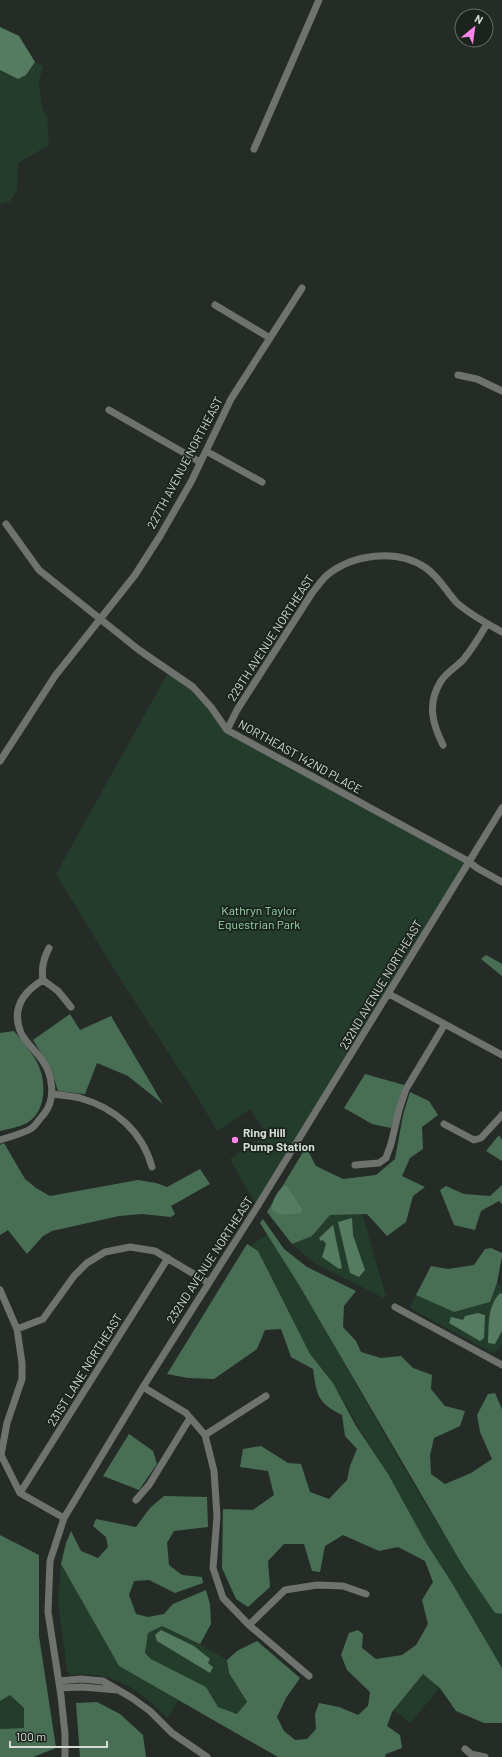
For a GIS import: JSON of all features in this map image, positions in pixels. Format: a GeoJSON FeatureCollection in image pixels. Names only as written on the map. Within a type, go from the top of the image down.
{"type":"FeatureCollection","features":[{"type":"Feature","properties":{"kind":"street"},"geometry":{"type":"LineString","coordinates":[[254,149],[319,0]]}},
{"type":"Feature","properties":{"kind":"street","name":"227TH AVENUE NORTHEAST"},"geometry":{"type":"LineString","coordinates":[[0,761],[55,676],[135,575],[181,500],[231,399],[302,288]]}},
{"type":"Feature","properties":{"kind":"street"},"geometry":{"type":"LineString","coordinates":[[215,305],[270,338]]}},
{"type":"Feature","properties":{"kind":"street"},"geometry":{"type":"LineString","coordinates":[[458,375],[477,378],[502,391]]}},
{"type":"Feature","properties":{"kind":"street"},"geometry":{"type":"LineString","coordinates":[[109,410],[200,462]]}},
{"type":"Feature","properties":{"kind":"street"},"geometry":{"type":"LineString","coordinates":[[206,451],[262,482]]}},
{"type":"Feature","properties":{"kind":"street","name":"NORTHEAST 142ND PLACE"},"geometry":{"type":"LineString","coordinates":[[6,524],[39,570],[100,620],[193,687],[212,707],[227,730],[468,861],[477,868],[502,882]]}},
{"type":"Feature","properties":{"kind":"street","name":"229TH AVENUE NORTHEAST"},"geometry":{"type":"LineString","coordinates":[[227,730],[237,710],[312,593],[325,577],[341,566],[359,559],[380,555],[405,559],[425,568],[440,581],[456,601],[487,624],[502,632]]}},
{"type":"Feature","properties":{"kind":"street"},"geometry":{"type":"LineString","coordinates":[[443,745],[434,727],[432,713],[434,694],[442,680],[464,659],[487,624]]}},
{"type":"Feature","properties":{"kind":"street","name":"232ND AVENUE NORTHEAST"},"geometry":{"type":"LineString","coordinates":[[65,1757],[65,1734],[60,1685],[48,1612],[50,1561],[64,1518],[143,1386],[389,994],[468,861],[502,808]]}},
{"type":"Feature","properties":{"kind":"street"},"geometry":{"type":"LineString","coordinates":[[49,948],[44,958],[41,970],[44,980],[58,991],[71,1007]]}},
{"type":"Feature","properties":{"kind":"street"},"geometry":{"type":"LineString","coordinates":[[0,1140],[32,1128],[49,1108],[52,1094],[50,1078],[43,1060],[22,1034],[16,1014],[22,998],[34,986],[44,980]]}},
{"type":"Feature","properties":{"kind":"street"},"geometry":{"type":"LineString","coordinates":[[389,994],[502,1055]]}},
{"type":"Feature","properties":{"kind":"street"},"geometry":{"type":"LineString","coordinates":[[355,1165],[379,1163],[386,1158],[392,1144],[399,1110],[406,1089],[445,1024]]}},
{"type":"Feature","properties":{"kind":"street"},"geometry":{"type":"LineString","coordinates":[[52,1094],[80,1098],[108,1109],[134,1130],[148,1152],[152,1167]]}},
{"type":"Feature","properties":{"kind":"street"},"geometry":{"type":"LineString","coordinates":[[444,1124],[474,1140],[481,1138],[502,1115]]}},
{"type":"Feature","properties":{"kind":"street"},"geometry":{"type":"LineString","coordinates":[[17,1329],[43,1319],[74,1276],[87,1263],[105,1252],[130,1247],[154,1251],[209,1283]]}},
{"type":"Feature","properties":{"kind":"street","name":"231ST LANE NORTHEAST"},"geometry":{"type":"LineString","coordinates":[[20,1493],[168,1258]]}},
{"type":"Feature","properties":{"kind":"street"},"geometry":{"type":"LineString","coordinates":[[0,1290],[17,1329],[21,1349],[22,1379],[18,1396],[7,1423],[1,1454],[20,1493],[64,1518]]}},
{"type":"Feature","properties":{"kind":"street"},"geometry":{"type":"LineString","coordinates":[[395,1307],[502,1364]]}},
{"type":"Feature","properties":{"kind":"street"},"geometry":{"type":"LineString","coordinates":[[143,1386],[186,1413],[205,1435],[214,1471],[216,1508],[213,1568],[223,1598],[249,1625],[309,1676]]}},
{"type":"Feature","properties":{"kind":"street"},"geometry":{"type":"LineString","coordinates":[[205,1435],[266,1396]]}},
{"type":"Feature","properties":{"kind":"street"},"geometry":{"type":"LineString","coordinates":[[136,1500],[149,1485],[190,1418]]}},
{"type":"Feature","properties":{"kind":"street"},"geometry":{"type":"LineString","coordinates":[[249,1625],[285,1590],[317,1585],[343,1586],[366,1594]]}},
{"type":"Feature","properties":{"kind":"street"},"geometry":{"type":"LineString","coordinates":[[60,1685],[119,1690],[150,1711],[172,1732],[207,1757]]}},
{"type":"Feature","properties":{"kind":"street"},"geometry":{"type":"LineString","coordinates":[[465,1749],[471,1754],[485,1757]]}},
{"type":"Feature","properties":{"kind":"green space"},"geometry":{"type":"Polygon","coordinates":[[[35,62],[43,66],[39,81],[42,108],[47,117],[49,145],[18,163],[17,191],[9,202],[0,204],[0,70],[18,79],[26,75],[35,62]]]}},
{"type":"Feature","properties":{"kind":"green space","name":"Kathryn Taylor Equestrian Park"},"geometry":{"type":"Polygon","coordinates":[[[169,671],[193,687],[227,730],[468,861],[257,1207],[230,1159],[267,1134],[250,1109],[217,1131],[198,1098],[122,982],[56,874],[169,671]]]}},
{"type":"Feature","properties":{"kind":"green space"},"geometry":{"type":"Polygon","coordinates":[[[362,1214],[386,1296],[384,1298],[316,1264],[292,1244],[312,1235],[329,1215],[362,1214]]]}},
{"type":"Feature","properties":{"kind":"green space"},"geometry":{"type":"Polygon","coordinates":[[[268,1234],[297,1281],[435,1520],[495,1612],[502,1614],[502,1668],[452,1583],[425,1541],[333,1383],[310,1354],[258,1251],[250,1246],[268,1234]]]}},
{"type":"Feature","properties":{"kind":"green space"},"geometry":{"type":"Polygon","coordinates":[[[497,1283],[502,1286],[502,1345],[499,1350],[493,1353],[413,1310],[410,1306],[416,1295],[454,1312],[490,1302],[497,1283]]]}},
{"type":"Feature","properties":{"kind":"green space"},"geometry":{"type":"Polygon","coordinates":[[[61,1564],[119,1666],[178,1700],[168,1718],[147,1699],[125,1684],[100,1676],[86,1674],[71,1675],[67,1671],[58,1601],[61,1564]]]}},
{"type":"Feature","properties":{"kind":"green space"},"geometry":{"type":"Polygon","coordinates":[[[163,1625],[227,1660],[229,1673],[247,1703],[237,1714],[218,1707],[206,1687],[151,1659],[145,1653],[148,1633],[163,1625]]]}},
{"type":"Feature","properties":{"kind":"green space"},"geometry":{"type":"Polygon","coordinates":[[[423,1674],[440,1688],[410,1723],[394,1710],[423,1674]]]}},
{"type":"Feature","properties":{"kind":"green space"},"geometry":{"type":"Polygon","coordinates":[[[10,1695],[25,1708],[24,1728],[0,1729],[0,1701],[10,1695]]]}},
{"type":"Feature","properties":{"kind":"shaded area"},"geometry":{"type":"Polygon","coordinates":[[[0,27],[19,36],[35,62],[26,75],[18,79],[0,70],[0,27]]]}},
{"type":"Feature","properties":{"kind":"shaded area"},"geometry":{"type":"Polygon","coordinates":[[[486,955],[502,964],[502,976],[481,959],[486,955]]]}},
{"type":"Feature","properties":{"kind":"shaded area"},"geometry":{"type":"Polygon","coordinates":[[[70,1014],[80,1030],[111,1016],[163,1104],[128,1076],[97,1063],[85,1094],[58,1091],[51,1069],[33,1040],[70,1014]]]}},
{"type":"Feature","properties":{"kind":"shaded area"},"geometry":{"type":"Polygon","coordinates":[[[14,1031],[39,1066],[43,1079],[43,1093],[40,1107],[33,1119],[21,1126],[0,1131],[0,1033],[14,1031]]]}},
{"type":"Feature","properties":{"kind":"shaded area"},"geometry":{"type":"Polygon","coordinates":[[[365,1074],[404,1085],[391,1128],[372,1124],[344,1108],[365,1074]]]}},
{"type":"Feature","properties":{"kind":"shaded area"},"geometry":{"type":"Polygon","coordinates":[[[410,1092],[429,1101],[438,1115],[422,1127],[423,1149],[410,1158],[402,1176],[425,1187],[413,1196],[406,1222],[387,1236],[367,1214],[330,1215],[312,1236],[292,1244],[267,1212],[306,1147],[316,1166],[343,1179],[376,1175],[395,1159],[403,1115],[410,1092]]]}},
{"type":"Feature","properties":{"kind":"shaded area"},"geometry":{"type":"Polygon","coordinates":[[[499,1135],[502,1140],[502,1161],[486,1151],[499,1135]]]}},
{"type":"Feature","properties":{"kind":"shaded area"},"geometry":{"type":"Polygon","coordinates":[[[4,1143],[25,1179],[36,1188],[50,1196],[138,1180],[156,1183],[167,1187],[200,1169],[210,1184],[171,1206],[175,1214],[171,1217],[142,1214],[119,1216],[52,1231],[43,1236],[27,1254],[8,1230],[0,1235],[0,1145],[4,1143]]]}},
{"type":"Feature","properties":{"kind":"shaded area"},"geometry":{"type":"Polygon","coordinates":[[[286,1185],[302,1209],[302,1213],[290,1215],[278,1214],[272,1209],[276,1195],[280,1189],[286,1185]]]}},
{"type":"Feature","properties":{"kind":"shaded area"},"geometry":{"type":"Polygon","coordinates":[[[502,1185],[502,1204],[499,1201],[481,1211],[475,1230],[454,1225],[440,1190],[446,1186],[464,1194],[490,1196],[502,1185]]]}},
{"type":"Feature","properties":{"kind":"shaded area"},"geometry":{"type":"Polygon","coordinates":[[[352,1218],[353,1235],[365,1270],[359,1277],[350,1273],[338,1222],[352,1218]]]}},
{"type":"Feature","properties":{"kind":"shaded area"},"geometry":{"type":"Polygon","coordinates":[[[263,1219],[284,1249],[307,1267],[356,1291],[344,1306],[343,1327],[356,1341],[361,1352],[381,1358],[401,1356],[413,1368],[432,1375],[431,1389],[445,1406],[465,1411],[460,1426],[434,1438],[430,1455],[431,1474],[445,1484],[471,1473],[492,1459],[480,1432],[477,1415],[488,1394],[495,1393],[502,1409],[502,1614],[495,1613],[463,1566],[299,1285],[260,1223],[263,1219]]]}},
{"type":"Feature","properties":{"kind":"shaded area"},"geometry":{"type":"Polygon","coordinates":[[[333,1225],[342,1268],[339,1269],[322,1257],[326,1244],[319,1238],[333,1225]]]}},
{"type":"Feature","properties":{"kind":"shaded area"},"geometry":{"type":"Polygon","coordinates":[[[247,1244],[258,1251],[310,1354],[333,1383],[356,1426],[388,1474],[425,1541],[452,1583],[502,1668],[502,1723],[484,1723],[456,1711],[440,1688],[423,1674],[392,1712],[387,1726],[400,1735],[402,1748],[386,1754],[385,1757],[278,1757],[119,1666],[61,1564],[66,1543],[71,1531],[81,1551],[98,1558],[108,1547],[106,1537],[93,1526],[96,1519],[136,1527],[150,1508],[164,1496],[207,1497],[208,1527],[174,1531],[167,1543],[169,1565],[182,1575],[202,1577],[203,1583],[175,1593],[149,1580],[134,1581],[129,1595],[136,1614],[148,1617],[164,1614],[173,1604],[206,1590],[210,1604],[211,1624],[200,1644],[162,1626],[148,1633],[145,1653],[151,1659],[206,1687],[218,1707],[237,1714],[247,1702],[229,1673],[227,1660],[237,1651],[257,1641],[300,1678],[286,1698],[277,1717],[284,1731],[295,1740],[307,1739],[316,1729],[315,1714],[319,1703],[339,1707],[358,1715],[368,1706],[370,1692],[347,1670],[341,1655],[349,1633],[358,1630],[363,1634],[362,1648],[376,1659],[402,1655],[416,1645],[428,1624],[422,1600],[433,1582],[425,1561],[398,1547],[379,1551],[343,1535],[325,1546],[320,1572],[312,1571],[304,1544],[284,1544],[268,1561],[270,1587],[248,1607],[236,1599],[222,1568],[223,1509],[253,1510],[274,1495],[268,1471],[240,1467],[243,1449],[261,1446],[288,1463],[301,1464],[310,1492],[329,1499],[347,1480],[350,1466],[357,1449],[345,1436],[342,1415],[327,1406],[317,1392],[313,1369],[291,1357],[281,1329],[265,1330],[257,1349],[214,1379],[188,1378],[167,1374],[247,1244]]]}},
{"type":"Feature","properties":{"kind":"shaded area"},"geometry":{"type":"Polygon","coordinates":[[[491,1248],[502,1253],[502,1256],[497,1283],[490,1302],[454,1312],[416,1295],[431,1266],[448,1269],[474,1265],[485,1249],[491,1248]]]}},
{"type":"Feature","properties":{"kind":"shaded area"},"geometry":{"type":"Polygon","coordinates":[[[500,1293],[502,1294],[502,1331],[495,1344],[488,1343],[491,1310],[500,1293]]]}},
{"type":"Feature","properties":{"kind":"shaded area"},"geometry":{"type":"Polygon","coordinates":[[[478,1313],[485,1315],[484,1338],[480,1341],[449,1323],[451,1317],[463,1320],[465,1316],[478,1313]]]}},
{"type":"Feature","properties":{"kind":"shaded area"},"geometry":{"type":"Polygon","coordinates":[[[129,1434],[153,1451],[157,1464],[139,1490],[103,1476],[129,1434]]]}},
{"type":"Feature","properties":{"kind":"shaded area"},"geometry":{"type":"Polygon","coordinates":[[[0,1535],[39,1555],[39,1636],[56,1748],[33,1757],[0,1757],[0,1729],[24,1728],[24,1708],[10,1695],[0,1701],[0,1535]]]}},
{"type":"Feature","properties":{"kind":"shaded area"},"geometry":{"type":"Polygon","coordinates":[[[161,1630],[194,1646],[210,1659],[208,1663],[213,1667],[210,1673],[157,1641],[155,1635],[161,1630]]]}},
{"type":"Feature","properties":{"kind":"shaded area"},"geometry":{"type":"Polygon","coordinates":[[[97,1702],[120,1714],[143,1735],[146,1757],[80,1757],[76,1703],[97,1702]]]}},
{"type":"Feature","properties":{"kind":"place","name":"Ring Hill Pump Station"},"geometry":{"type":"Point","coordinates":[235,1140]}}]}
